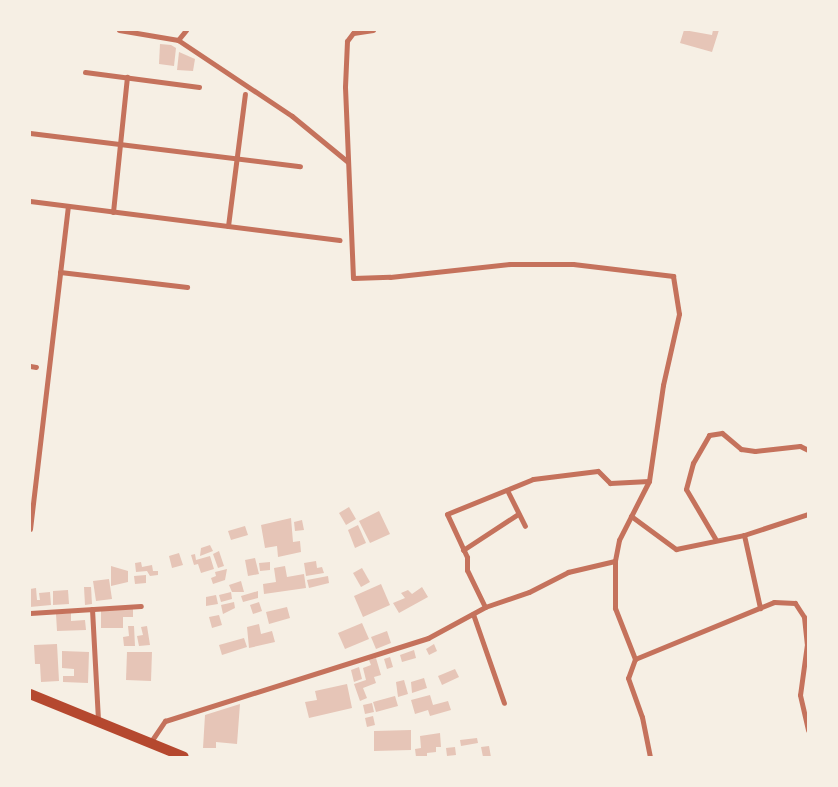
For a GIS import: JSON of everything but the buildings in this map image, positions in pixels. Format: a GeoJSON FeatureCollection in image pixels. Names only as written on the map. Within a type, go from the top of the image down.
{"type":"FeatureCollection","features":[{"type":"Feature","properties":{"kind":"main road"},"geometry":{"type":"LineString","coordinates":[[30,694],[184,757]]}},
{"type":"Feature","properties":{"kind":"street"},"geometry":{"type":"LineString","coordinates":[[119,30],[178,40],[292,116],[348,162]]}},
{"type":"Feature","properties":{"kind":"street"},"geometry":{"type":"LineString","coordinates":[[178,40],[186,30]]}},
{"type":"Feature","properties":{"kind":"street"},"geometry":{"type":"LineString","coordinates":[[373,30],[354,33],[347,41],[345,87],[353,278],[390,277],[510,264],[574,264],[672,276],[679,314],[663,385],[649,481],[618,540],[615,562],[615,608],[636,659]]}},
{"type":"Feature","properties":{"kind":"street"},"geometry":{"type":"LineString","coordinates":[[85,72],[199,86]]}},
{"type":"Feature","properties":{"kind":"street"},"geometry":{"type":"LineString","coordinates":[[114,212],[127,77]]}},
{"type":"Feature","properties":{"kind":"street"},"geometry":{"type":"LineString","coordinates":[[228,226],[245,94]]}},
{"type":"Feature","properties":{"kind":"street"},"geometry":{"type":"LineString","coordinates":[[30,132],[300,166]]}},
{"type":"Feature","properties":{"kind":"street"},"geometry":{"type":"LineString","coordinates":[[30,201],[340,240]]}},
{"type":"Feature","properties":{"kind":"street"},"geometry":{"type":"LineString","coordinates":[[30,529],[68,206]]}},
{"type":"Feature","properties":{"kind":"street"},"geometry":{"type":"LineString","coordinates":[[60,272],[187,287]]}},
{"type":"Feature","properties":{"kind":"street"},"geometry":{"type":"LineString","coordinates":[[716,540],[686,489],[693,463],[709,435],[722,433],[741,449],[755,452],[800,446],[808,450]]}},
{"type":"Feature","properties":{"kind":"street"},"geometry":{"type":"LineString","coordinates":[[485,607],[467,570],[463,550],[447,514],[533,479],[598,471],[610,483],[649,481]]}},
{"type":"Feature","properties":{"kind":"street"},"geometry":{"type":"LineString","coordinates":[[507,490],[525,526]]}},
{"type":"Feature","properties":{"kind":"street"},"geometry":{"type":"LineString","coordinates":[[463,550],[518,514]]}},
{"type":"Feature","properties":{"kind":"street"},"geometry":{"type":"LineString","coordinates":[[631,516],[676,549],[744,535],[808,514]]}},
{"type":"Feature","properties":{"kind":"street"},"geometry":{"type":"LineString","coordinates":[[744,535],[760,608]]}},
{"type":"Feature","properties":{"kind":"street"},"geometry":{"type":"LineString","coordinates":[[150,743],[165,721],[428,638],[485,607],[529,592],[568,572],[615,562]]}},
{"type":"Feature","properties":{"kind":"street"},"geometry":{"type":"LineString","coordinates":[[650,757],[642,717],[628,678],[636,659],[774,602],[795,602],[804,617],[807,644],[800,695],[808,730]]}},
{"type":"Feature","properties":{"kind":"street"},"geometry":{"type":"LineString","coordinates":[[30,612],[141,606]]}},
{"type":"Feature","properties":{"kind":"street"},"geometry":{"type":"LineString","coordinates":[[92,609],[98,721]]}},
{"type":"Feature","properties":{"kind":"street"},"geometry":{"type":"LineString","coordinates":[[473,614],[504,703]]}}]}
